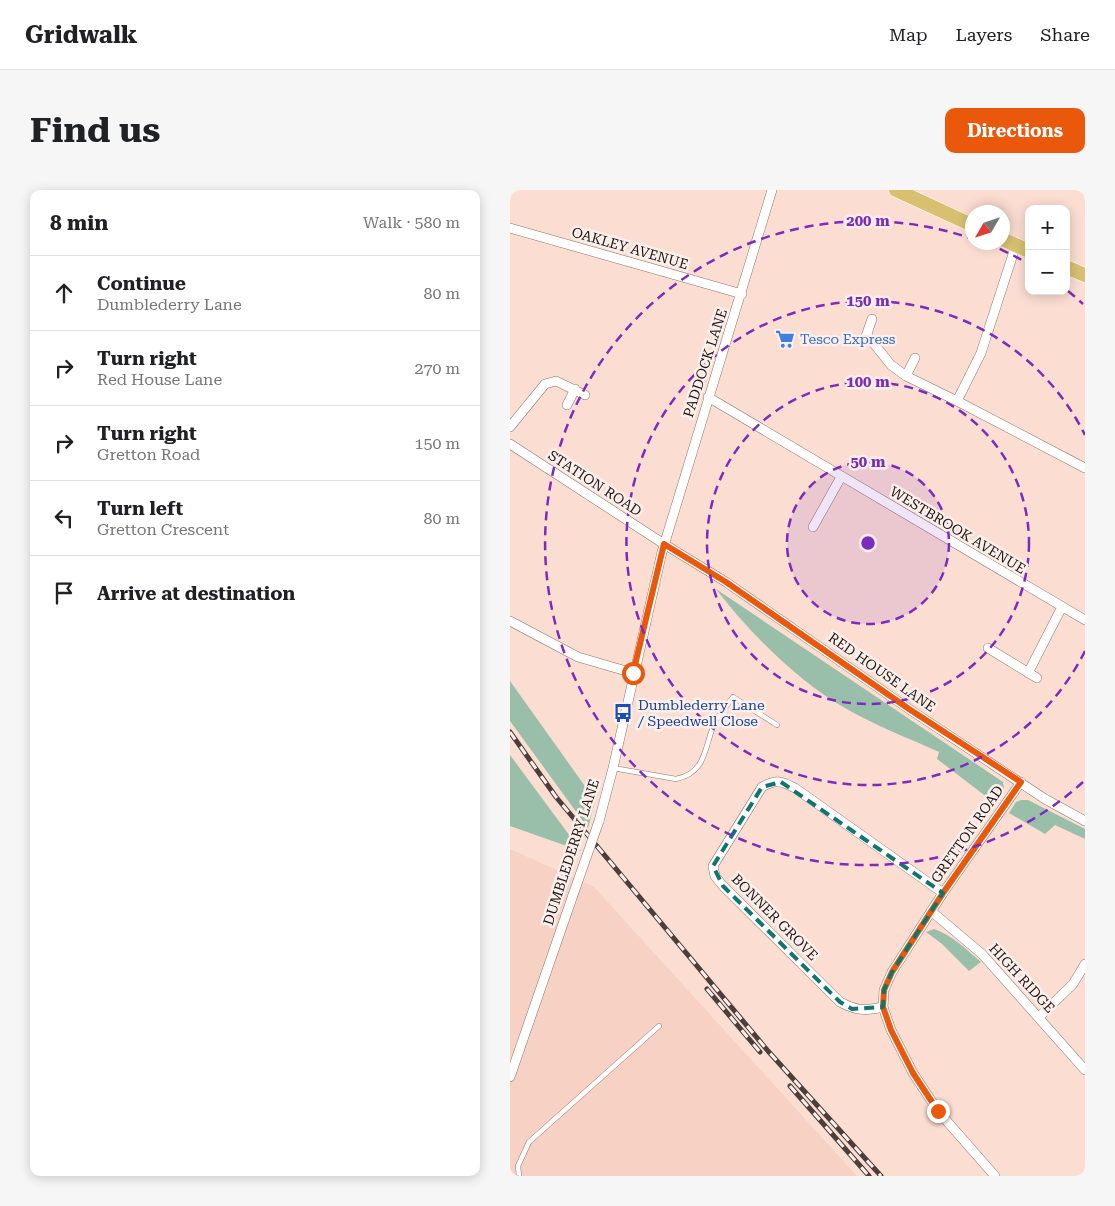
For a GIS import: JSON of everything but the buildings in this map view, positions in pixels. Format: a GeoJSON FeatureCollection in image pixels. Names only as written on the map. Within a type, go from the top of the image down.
{"type":"FeatureCollection","features":[{"type":"Feature","properties":{"kind":"main road"},"geometry":{"type":"LineString","coordinates":[[896,190],[965,222]]}},
{"type":"Feature","properties":{"kind":"main road"},"geometry":{"type":"LineString","coordinates":[[1010,242],[1025,248]]}},
{"type":"Feature","properties":{"kind":"main road"},"geometry":{"type":"LineString","coordinates":[[1070,269],[1085,275]]}},
{"type":"Feature","properties":{"kind":"street","name":"PADDOCK LANE"},"geometry":{"type":"LineString","coordinates":[[664,544],[708,397],[742,294],[772,190]]}},
{"type":"Feature","properties":{"kind":"street","name":"OAKLEY AVENUE"},"geometry":{"type":"LineString","coordinates":[[510,228],[742,294]]}},
{"type":"Feature","properties":{"kind":"street"},"geometry":{"type":"LineString","coordinates":[[957,401],[981,353],[1016,245]]}},
{"type":"Feature","properties":{"kind":"street"},"geometry":{"type":"LineString","coordinates":[[872,320],[865,339],[891,365],[906,376],[957,401],[995,416],[1085,468]]}},
{"type":"Feature","properties":{"kind":"street"},"geometry":{"type":"LineString","coordinates":[[906,376],[915,358]]}},
{"type":"Feature","properties":{"kind":"street"},"geometry":{"type":"LineString","coordinates":[[510,427],[545,384],[556,381],[585,394]]}},
{"type":"Feature","properties":{"kind":"street"},"geometry":{"type":"LineString","coordinates":[[567,405],[575,389]]}},
{"type":"Feature","properties":{"kind":"street","name":"WESTBROOK AVENUE"},"geometry":{"type":"LineString","coordinates":[[708,397],[1085,620]]}},
{"type":"Feature","properties":{"kind":"street","name":"STATION ROAD"},"geometry":{"type":"LineString","coordinates":[[510,444],[664,544]]}},
{"type":"Feature","properties":{"kind":"street"},"geometry":{"type":"LineString","coordinates":[[813,527],[841,477]]}},
{"type":"Feature","properties":{"kind":"street","name":"DUMBLEDERRY LANE"},"geometry":{"type":"LineString","coordinates":[[510,1077],[513,1060],[599,822],[664,544]]}},
{"type":"Feature","properties":{"kind":"street","name":"RED HOUSE LANE"},"geometry":{"type":"LineString","coordinates":[[664,544],[734,587],[909,709],[1044,798],[1085,821]]}},
{"type":"Feature","properties":{"kind":"street"},"geometry":{"type":"LineString","coordinates":[[1028,673],[1062,607]]}},
{"type":"Feature","properties":{"kind":"street"},"geometry":{"type":"LineString","coordinates":[[510,621],[578,657],[633,673]]}},
{"type":"Feature","properties":{"kind":"street"},"geometry":{"type":"LineString","coordinates":[[988,648],[1037,678]]}},
{"type":"Feature","properties":{"kind":"street","name":"BONNER GROVE"},"geometry":{"type":"LineString","coordinates":[[883,1007],[866,1010],[852,1009],[840,1002],[723,886],[715,876],[713,866],[762,787],[773,781],[795,788],[943,893]]}},
{"type":"Feature","properties":{"kind":"street","name":"GRETTON ROAD"},"geometry":{"type":"LineString","coordinates":[[883,1007],[884,990],[892,972],[943,893],[1021,782]]}},
{"type":"Feature","properties":{"kind":"street","name":"HIGH RIDGE"},"geometry":{"type":"LineString","coordinates":[[931,911],[982,954],[1085,1070]]}},
{"type":"Feature","properties":{"kind":"street"},"geometry":{"type":"LineString","coordinates":[[1039,1017],[1074,984],[1085,964]]}},
{"type":"Feature","properties":{"kind":"street"},"geometry":{"type":"LineString","coordinates":[[883,1007],[891,1030],[913,1073],[938,1111],[995,1176]]}},
{"type":"Feature","properties":{"kind":"lane"},"geometry":{"type":"LineString","coordinates":[[613,768],[676,779],[686,777],[701,762],[716,720],[733,697],[777,725]]}},
{"type":"Feature","properties":{"kind":"lane"},"geometry":{"type":"LineString","coordinates":[[519,1176],[518,1166],[529,1142],[659,1026]]}},
{"type":"Feature","properties":{"kind":"highlighted area"},"geometry":{"type":"Polygon","coordinates":[[[781,782],[943,893],[892,972],[884,990],[883,1007],[852,1009],[840,1002],[723,886],[713,866],[762,787],[781,782]]]}},
{"type":"Feature","properties":{"kind":"shaded area"},"geometry":{"type":"Polygon","coordinates":[[[510,849],[594,887],[857,1176],[510,1176],[510,849]]]}},
{"type":"Feature","properties":{"kind":"green space"},"geometry":{"type":"Polygon","coordinates":[[[716,589],[1003,782],[1004,788],[996,804],[937,759],[939,752],[856,714],[809,684],[743,622],[716,589]]]}},
{"type":"Feature","properties":{"kind":"green space"},"geometry":{"type":"Polygon","coordinates":[[[510,681],[587,789],[598,790],[588,828],[510,721],[510,681]]]}},
{"type":"Feature","properties":{"kind":"green space"},"geometry":{"type":"Polygon","coordinates":[[[510,755],[581,851],[510,826],[510,755]]]}},
{"type":"Feature","properties":{"kind":"green space"},"geometry":{"type":"Polygon","coordinates":[[[1028,800],[1085,829],[1085,839],[1055,825],[1045,834],[1009,813],[1016,802],[1028,800]]]}},
{"type":"Feature","properties":{"kind":"green space"},"geometry":{"type":"Polygon","coordinates":[[[934,929],[953,939],[981,962],[969,971],[942,944],[926,932],[934,929]]]}},
{"type":"Feature","properties":{"kind":"railway"},"geometry":{"type":"LineString","coordinates":[[510,732],[556,797],[768,1051],[881,1176]]}},
{"type":"Feature","properties":{"kind":"railway"},"geometry":{"type":"LineString","coordinates":[[707,989],[760,1052]]}},
{"type":"Feature","properties":{"kind":"railway"},"geometry":{"type":"LineString","coordinates":[[790,1086],[869,1176]]}},
{"type":"Feature","properties":{"kind":"place","name":"Tesco Express"},"geometry":{"type":"Point","coordinates":[785,339]}},
{"type":"Feature","properties":{"kind":"place","name":"Dumblederry Lane / Speedwell Close"},"geometry":{"type":"Point","coordinates":[623,713]}},
{"type":"Feature","properties":{"kind":"route"},"geometry":{"type":"LineString","coordinates":[[633,673],[664,544],[726,582],[909,709],[1021,782],[943,893],[892,972],[884,990],[883,1007],[891,1030],[913,1073],[938,1111]]}}]}
